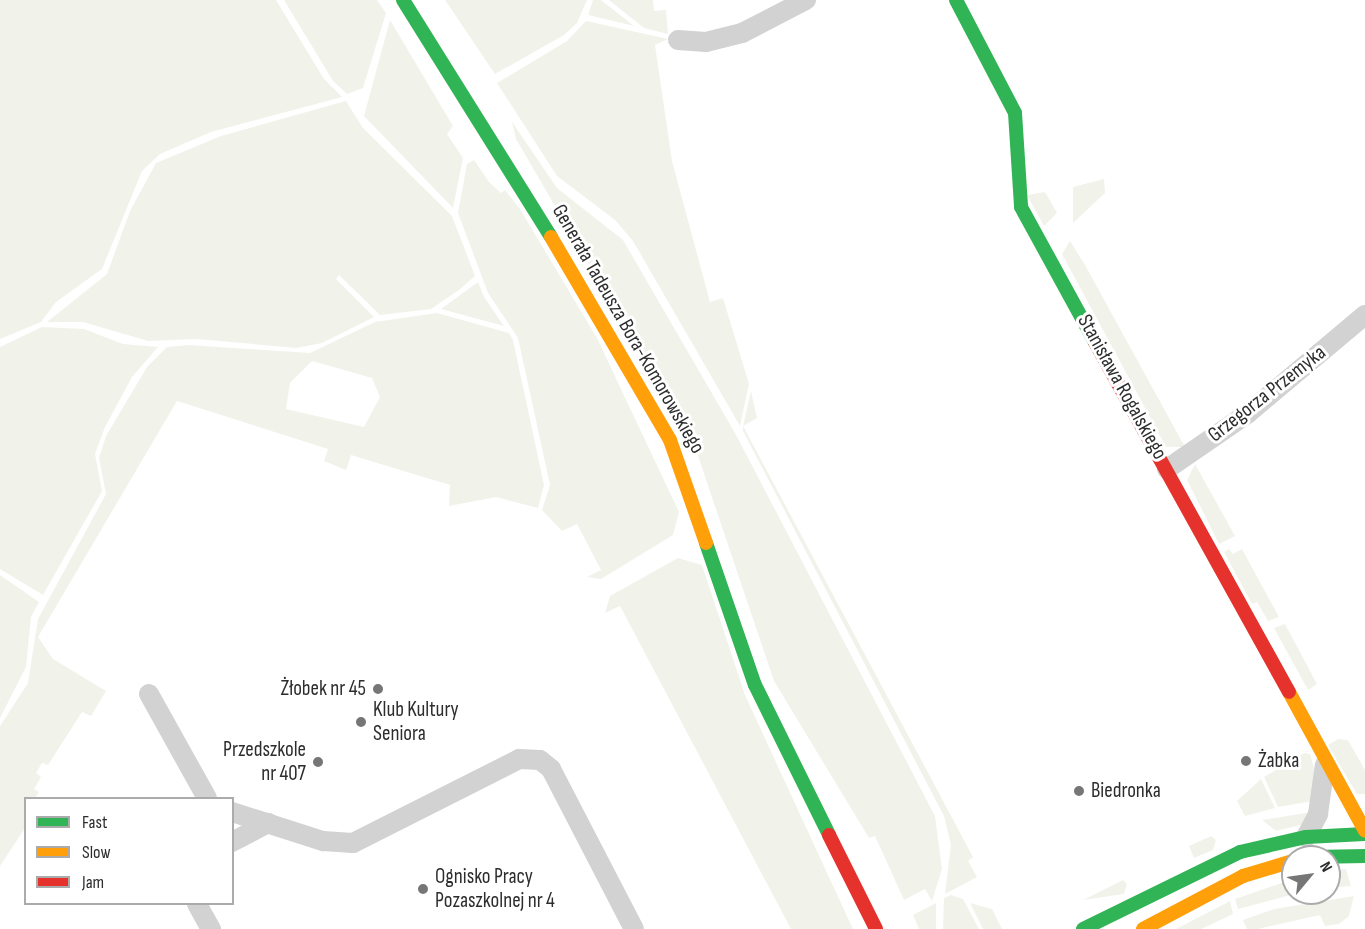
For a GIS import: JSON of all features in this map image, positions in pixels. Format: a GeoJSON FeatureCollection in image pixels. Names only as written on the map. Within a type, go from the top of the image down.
{"type":"FeatureCollection","features":[{"type":"Feature","properties":{"kind":"street","name":"Generała Tadeusza Bora-Komorowskiego"},"geometry":{"type":"LineString","coordinates":[[403,0],[506,158],[670,440],[755,685],[876,929]]}},
{"type":"Feature","properties":{"kind":"street"},"geometry":{"type":"LineString","coordinates":[[678,40],[706,42],[742,33],[806,0]]}},
{"type":"Feature","properties":{"kind":"street","name":"Stanisława Rogalskiego"},"geometry":{"type":"LineString","coordinates":[[956,0],[1015,113],[1021,207],[1167,469],[1325,764],[1365,832]]}},
{"type":"Feature","properties":{"kind":"street","name":"Grzegorza Przemyka"},"geometry":{"type":"LineString","coordinates":[[1167,469],[1246,414],[1365,315]]}},
{"type":"Feature","properties":{"kind":"street"},"geometry":{"type":"LineString","coordinates":[[149,694],[206,797]]}},
{"type":"Feature","properties":{"kind":"street"},"geometry":{"type":"LineString","coordinates":[[234,813],[323,841],[352,843],[519,759],[540,760],[551,769],[634,929]]}},
{"type":"Feature","properties":{"kind":"street"},"geometry":{"type":"LineString","coordinates":[[1306,837],[1318,814],[1325,764]]}},
{"type":"Feature","properties":{"kind":"street"},"geometry":{"type":"LineString","coordinates":[[234,841],[268,823]]}},
{"type":"Feature","properties":{"kind":"street"},"geometry":{"type":"LineString","coordinates":[[1083,929],[1194,870],[1240,852],[1306,837],[1365,832]]}},
{"type":"Feature","properties":{"kind":"street"},"geometry":{"type":"LineString","coordinates":[[1341,854],[1364,851]]}},
{"type":"Feature","properties":{"kind":"street"},"geometry":{"type":"LineString","coordinates":[[1143,929],[1243,876],[1281,865]]}},
{"type":"Feature","properties":{"kind":"street"},"geometry":{"type":"LineString","coordinates":[[198,905],[211,929]]}},
{"type":"Feature","properties":{"kind":"shaded area"},"geometry":{"type":"Polygon","coordinates":[[[0,0],[276,0],[324,79],[342,97],[211,132],[160,154],[142,171],[102,269],[56,302],[41,322],[0,339],[0,0]]]}},
{"type":"Feature","properties":{"kind":"shaded area"},"geometry":{"type":"Polygon","coordinates":[[[284,0],[377,0],[386,13],[363,88],[347,94],[333,81],[284,0]]]}},
{"type":"Feature","properties":{"kind":"shaded area"},"geometry":{"type":"Polygon","coordinates":[[[445,0],[587,0],[577,23],[564,35],[495,74],[445,0]]]}},
{"type":"Feature","properties":{"kind":"shaded area"},"geometry":{"type":"Polygon","coordinates":[[[593,0],[601,0],[634,26],[588,15],[593,0]]]}},
{"type":"Feature","properties":{"kind":"shaded area"},"geometry":{"type":"Polygon","coordinates":[[[609,0],[653,0],[654,11],[666,10],[668,34],[644,28],[609,0]]]}},
{"type":"Feature","properties":{"kind":"shaded area"},"geometry":{"type":"Polygon","coordinates":[[[390,20],[453,126],[447,134],[463,158],[453,208],[364,116],[390,20]]]}},
{"type":"Feature","properties":{"kind":"shaded area"},"geometry":{"type":"Polygon","coordinates":[[[586,21],[668,39],[655,45],[672,161],[710,302],[723,298],[749,384],[740,426],[633,241],[615,220],[557,176],[497,83],[567,41],[586,21]]]}},
{"type":"Feature","properties":{"kind":"shaded area"},"geometry":{"type":"Polygon","coordinates":[[[346,101],[363,128],[452,216],[475,276],[459,290],[431,309],[380,315],[339,275],[336,279],[374,317],[322,343],[296,348],[197,339],[148,341],[83,322],[47,322],[107,274],[130,211],[156,163],[221,136],[346,101]]]}},
{"type":"Feature","properties":{"kind":"shaded area"},"geometry":{"type":"Polygon","coordinates":[[[512,122],[557,188],[623,240],[735,433],[935,816],[942,869],[932,901],[925,889],[904,900],[875,836],[869,838],[774,681],[695,447],[516,139],[512,122]]]}},
{"type":"Feature","properties":{"kind":"shaded area"},"geometry":{"type":"Polygon","coordinates":[[[474,160],[489,182],[501,193],[505,190],[520,209],[597,338],[679,512],[673,535],[601,579],[587,577],[601,570],[577,524],[562,531],[542,510],[550,485],[518,338],[488,293],[458,213],[467,164],[474,160]]]}},
{"type":"Feature","properties":{"kind":"shaded area"},"geometry":{"type":"Polygon","coordinates":[[[1104,179],[1105,193],[1073,223],[1073,187],[1104,179]]]}},
{"type":"Feature","properties":{"kind":"shaded area"},"geometry":{"type":"Polygon","coordinates":[[[1045,192],[1057,213],[1044,226],[1027,195],[1045,192]]]}},
{"type":"Feature","properties":{"kind":"shaded area"},"geometry":{"type":"Polygon","coordinates":[[[1070,241],[1185,447],[1166,447],[1062,254],[1070,241]]]}},
{"type":"Feature","properties":{"kind":"shaded area"},"geometry":{"type":"Polygon","coordinates":[[[478,282],[484,297],[504,326],[441,309],[478,282]]]}},
{"type":"Feature","properties":{"kind":"shaded area"},"geometry":{"type":"Polygon","coordinates":[[[437,313],[509,333],[513,340],[544,485],[538,508],[496,497],[449,506],[450,485],[351,455],[346,470],[324,461],[328,449],[177,401],[38,637],[53,659],[106,691],[91,716],[82,712],[48,765],[42,763],[36,773],[41,777],[34,789],[39,792],[36,797],[24,797],[24,830],[0,866],[0,726],[28,683],[38,619],[106,494],[99,458],[106,436],[147,367],[167,347],[189,345],[310,353],[375,322],[437,313]],[[312,361],[290,383],[286,409],[364,427],[380,397],[372,378],[312,361]]]}},
{"type":"Feature","properties":{"kind":"shaded area"},"geometry":{"type":"Polygon","coordinates":[[[42,327],[84,329],[123,344],[158,347],[132,377],[105,427],[95,454],[102,491],[43,595],[0,569],[0,347],[42,327]]]}},
{"type":"Feature","properties":{"kind":"shaded area"},"geometry":{"type":"Polygon","coordinates":[[[751,391],[757,418],[743,426],[751,391]]]}},
{"type":"Feature","properties":{"kind":"shaded area"},"geometry":{"type":"Polygon","coordinates":[[[743,426],[973,857],[968,861],[977,877],[945,894],[951,845],[944,816],[743,431],[743,426]]]}},
{"type":"Feature","properties":{"kind":"shaded area"},"geometry":{"type":"Polygon","coordinates":[[[1195,464],[1235,536],[1219,544],[1187,480],[1195,464]]]}},
{"type":"Feature","properties":{"kind":"shaded area"},"geometry":{"type":"Polygon","coordinates":[[[1229,549],[1233,554],[1242,549],[1279,617],[1268,621],[1257,602],[1252,604],[1224,552],[1229,549]]]}},
{"type":"Feature","properties":{"kind":"shaded area"},"geometry":{"type":"Polygon","coordinates":[[[678,558],[702,565],[745,695],[853,929],[791,929],[620,606],[605,613],[610,596],[678,558]]]}},
{"type":"Feature","properties":{"kind":"shaded area"},"geometry":{"type":"Polygon","coordinates":[[[0,575],[39,602],[31,617],[26,667],[0,718],[0,575]]]}},
{"type":"Feature","properties":{"kind":"shaded area"},"geometry":{"type":"Polygon","coordinates":[[[1285,624],[1317,684],[1308,690],[1274,628],[1285,624]]]}},
{"type":"Feature","properties":{"kind":"shaded area"},"geometry":{"type":"Polygon","coordinates":[[[1338,739],[1348,740],[1365,770],[1365,794],[1357,794],[1328,745],[1338,739]]]}},
{"type":"Feature","properties":{"kind":"shaded area"},"geometry":{"type":"Polygon","coordinates":[[[1304,753],[1310,754],[1314,768],[1313,801],[1278,807],[1264,777],[1304,753]]]}},
{"type":"Feature","properties":{"kind":"shaded area"},"geometry":{"type":"Polygon","coordinates":[[[1261,779],[1275,808],[1245,816],[1237,801],[1261,779]]]}},
{"type":"Feature","properties":{"kind":"shaded area"},"geometry":{"type":"Polygon","coordinates":[[[1312,812],[1305,824],[1276,831],[1262,820],[1312,812]]]}},
{"type":"Feature","properties":{"kind":"shaded area"},"geometry":{"type":"Polygon","coordinates":[[[1211,836],[1216,840],[1213,850],[1194,858],[1189,846],[1211,836]]]}},
{"type":"Feature","properties":{"kind":"shaded area"},"geometry":{"type":"Polygon","coordinates":[[[1346,869],[1351,886],[1341,887],[1341,870],[1346,869]]]}},
{"type":"Feature","properties":{"kind":"shaded area"},"geometry":{"type":"Polygon","coordinates":[[[1123,880],[1127,884],[1124,894],[1083,900],[1123,880]]]}},
{"type":"Feature","properties":{"kind":"shaded area"},"geometry":{"type":"Polygon","coordinates":[[[1281,883],[1281,898],[1238,909],[1235,899],[1281,883]]]}},
{"type":"Feature","properties":{"kind":"shaded area"},"geometry":{"type":"Polygon","coordinates":[[[951,895],[963,899],[979,929],[943,929],[944,898],[951,895]]]}},
{"type":"Feature","properties":{"kind":"shaded area"},"geometry":{"type":"Polygon","coordinates":[[[1354,896],[1349,916],[1339,924],[1325,926],[1320,915],[1258,929],[1247,929],[1243,920],[1274,909],[1299,905],[1341,905],[1341,898],[1354,896]]]}},
{"type":"Feature","properties":{"kind":"shaded area"},"geometry":{"type":"Polygon","coordinates":[[[1230,901],[1233,914],[1201,929],[1176,929],[1230,901]]]}},
{"type":"Feature","properties":{"kind":"shaded area"},"geometry":{"type":"Polygon","coordinates":[[[936,903],[936,929],[919,929],[913,915],[936,903]]]}},
{"type":"Feature","properties":{"kind":"shaded area"},"geometry":{"type":"Polygon","coordinates":[[[970,903],[992,909],[1002,929],[983,929],[970,903]]]}},
{"type":"Feature","properties":{"kind":"traffic: fast"},"geometry":{"type":"LineString","coordinates":[[403,0],[551,237]]}},
{"type":"Feature","properties":{"kind":"traffic: fast"},"geometry":{"type":"LineString","coordinates":[[956,0],[1015,113],[1021,207],[1095,342]]}},
{"type":"Feature","properties":{"kind":"traffic: fast"},"geometry":{"type":"LineString","coordinates":[[706,543],[755,685],[829,835]]}},
{"type":"Feature","properties":{"kind":"traffic: fast"},"geometry":{"type":"LineString","coordinates":[[1083,929],[1240,852],[1306,837],[1365,834]]}},
{"type":"Feature","properties":{"kind":"traffic: fast"},"geometry":{"type":"LineString","coordinates":[[1341,856],[1365,856]]}},
{"type":"Feature","properties":{"kind":"traffic: slow"},"geometry":{"type":"LineString","coordinates":[[551,237],[670,440],[706,543]]}},
{"type":"Feature","properties":{"kind":"traffic: slow"},"geometry":{"type":"LineString","coordinates":[[1289,692],[1365,831]]}},
{"type":"Feature","properties":{"kind":"traffic: slow"},"geometry":{"type":"LineString","coordinates":[[1143,929],[1243,876],[1281,865]]}},
{"type":"Feature","properties":{"kind":"traffic: jam"},"geometry":{"type":"LineString","coordinates":[[1095,342],[1289,692]]}},
{"type":"Feature","properties":{"kind":"traffic: jam"},"geometry":{"type":"LineString","coordinates":[[829,835],[876,929]]}},
{"type":"Feature","properties":{"kind":"place","name":"Żłobek nr 45"},"geometry":{"type":"Point","coordinates":[378,689]}},
{"type":"Feature","properties":{"kind":"place","name":"Klub Kultury Seniora"},"geometry":{"type":"Point","coordinates":[361,722]}},
{"type":"Feature","properties":{"kind":"place","name":"Żabka"},"geometry":{"type":"Point","coordinates":[1246,761]}},
{"type":"Feature","properties":{"kind":"place","name":"Przedszkole nr 407"},"geometry":{"type":"Point","coordinates":[318,762]}},
{"type":"Feature","properties":{"kind":"place","name":"Biedronka"},"geometry":{"type":"Point","coordinates":[1079,791]}},
{"type":"Feature","properties":{"kind":"place","name":"Ognisko Pracy Pozaszkolnej nr 4"},"geometry":{"type":"Point","coordinates":[423,889]}}]}
